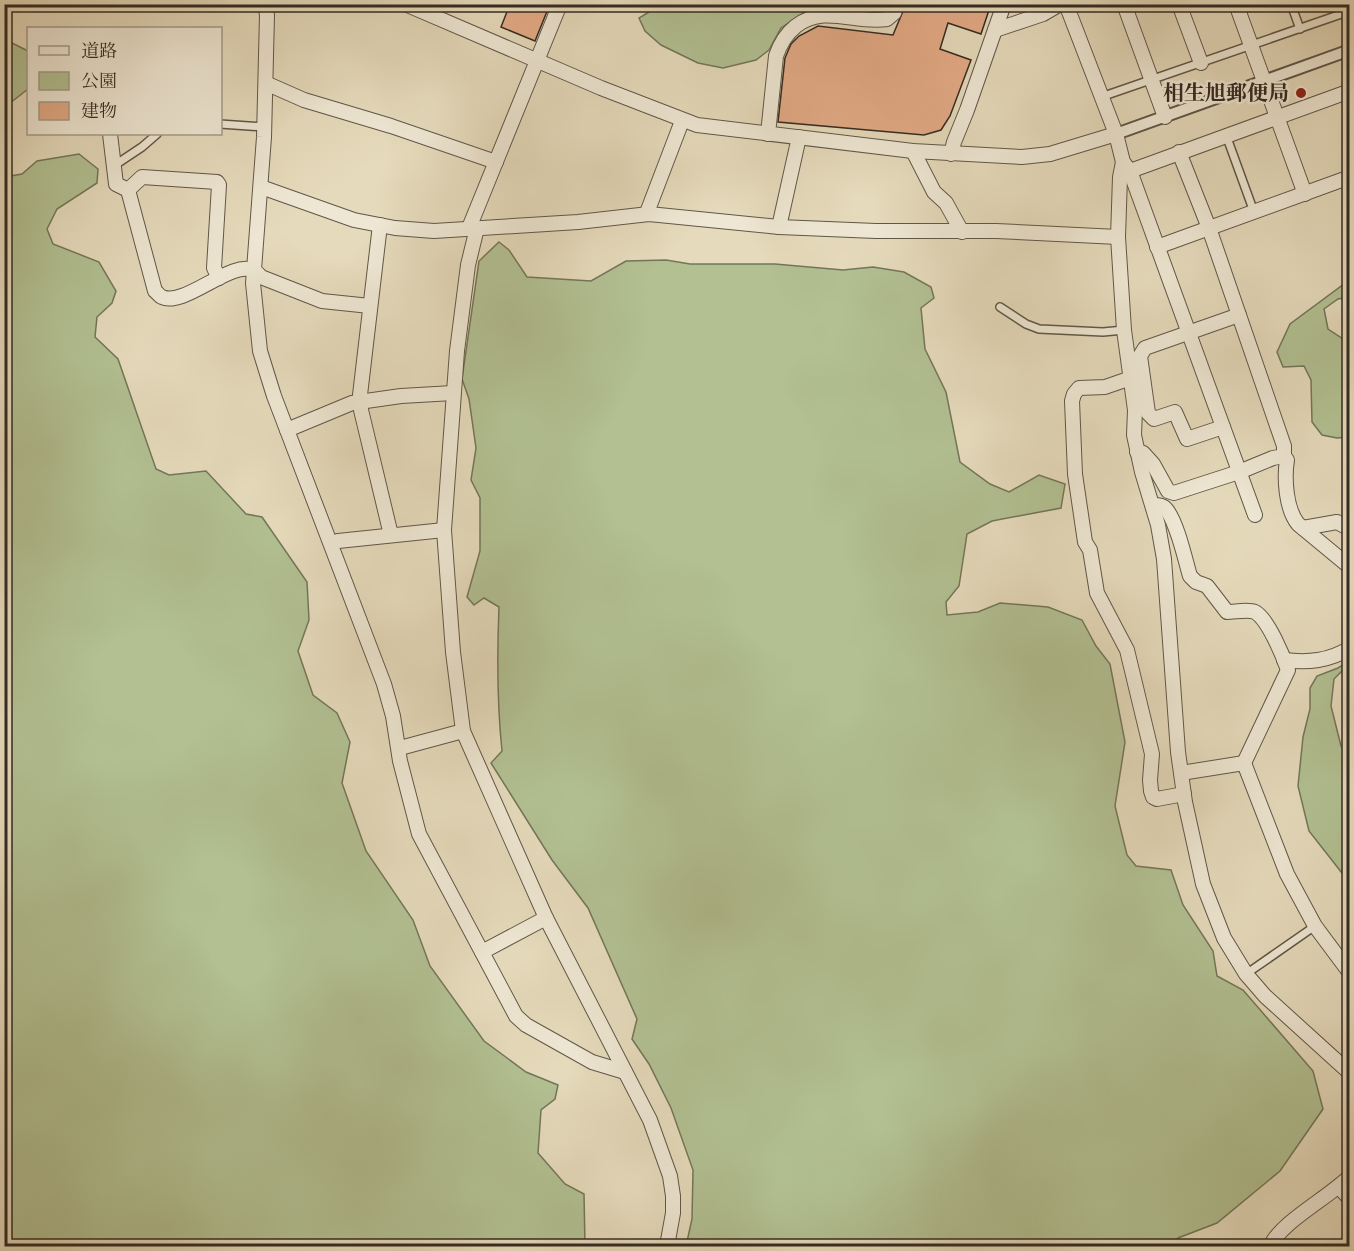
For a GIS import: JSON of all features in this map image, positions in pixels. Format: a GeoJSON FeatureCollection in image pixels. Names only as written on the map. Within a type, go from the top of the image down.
{"type":"FeatureCollection","features":[{"type":"Feature","properties":{"kind":"street"},"geometry":{"type":"LineString","coordinates":[[265,4],[267,15],[265,127],[254,270],[254,315],[260,351],[287,430],[384,684],[400,748],[400,761],[419,834],[516,1016],[526,1025],[592,1062],[625,1072]]}},
{"type":"Feature","properties":{"kind":"street"},"geometry":{"type":"LineString","coordinates":[[405,4],[424,8],[538,60],[682,121],[768,134],[951,154],[1022,157],[1050,154],[1116,134],[1350,50]]}},
{"type":"Feature","properties":{"kind":"street"},"geometry":{"type":"LineString","coordinates":[[560,4],[496,162],[473,228],[457,351],[444,530],[453,652],[463,731],[546,918],[650,1120],[670,1176],[674,1196],[667,1246]]}},
{"type":"Feature","properties":{"kind":"street"},"geometry":{"type":"LineString","coordinates":[[768,134],[776,56],[779,46],[792,29],[812,16],[826,14],[865,20],[887,19],[894,13],[897,4]]}},
{"type":"Feature","properties":{"kind":"street"},"geometry":{"type":"LineString","coordinates":[[951,154],[1004,4]]}},
{"type":"Feature","properties":{"kind":"street"},"geometry":{"type":"LineString","coordinates":[[995,30],[1043,14],[1060,4]]}},
{"type":"Feature","properties":{"kind":"street"},"geometry":{"type":"LineString","coordinates":[[1066,4],[1255,515]]}},
{"type":"Feature","properties":{"kind":"street"},"geometry":{"type":"LineString","coordinates":[[1124,4],[1165,117]]}},
{"type":"Feature","properties":{"kind":"street"},"geometry":{"type":"LineString","coordinates":[[1179,4],[1201,63]]}},
{"type":"Feature","properties":{"kind":"street"},"geometry":{"type":"LineString","coordinates":[[1236,4],[1305,194]]}},
{"type":"Feature","properties":{"kind":"street"},"geometry":{"type":"LineString","coordinates":[[266,85],[304,100],[391,126],[496,162]]}},
{"type":"Feature","properties":{"kind":"street"},"geometry":{"type":"LineString","coordinates":[[1350,91],[1179,152],[1126,166],[1119,177],[1118,237],[1124,330],[1131,378],[1137,452],[1153,505],[1164,559],[1174,714],[1181,773],[1203,884],[1224,938],[1246,974],[1265,996],[1350,1073]]}},
{"type":"Feature","properties":{"kind":"street"},"geometry":{"type":"LineString","coordinates":[[649,214],[648,210],[682,121]]}},
{"type":"Feature","properties":{"kind":"street"},"geometry":{"type":"LineString","coordinates":[[111,135],[116,184],[128,190],[155,291],[162,297],[175,299],[241,269],[254,270],[261,278],[322,301],[370,306]]}},
{"type":"Feature","properties":{"kind":"street"},"geometry":{"type":"LineString","coordinates":[[779,227],[799,137]]}},
{"type":"Feature","properties":{"kind":"street"},"geometry":{"type":"LineString","coordinates":[[913,151],[934,192],[946,203],[962,232]]}},
{"type":"Feature","properties":{"kind":"street"},"geometry":{"type":"LineString","coordinates":[[1179,152],[1209,228],[1284,446],[1284,456],[1287,460],[1287,484],[1293,517],[1350,567]]}},
{"type":"Feature","properties":{"kind":"street"},"geometry":{"type":"LineString","coordinates":[[128,190],[142,177],[217,182],[219,185],[214,268],[219,278]]}},
{"type":"Feature","properties":{"kind":"street"},"geometry":{"type":"LineString","coordinates":[[1157,247],[1350,177]]}},
{"type":"Feature","properties":{"kind":"street"},"geometry":{"type":"LineString","coordinates":[[261,187],[354,220],[434,231],[578,222],[649,214],[779,227],[996,231],[1118,237]]}},
{"type":"Feature","properties":{"kind":"street"},"geometry":{"type":"LineString","coordinates":[[380,225],[360,401],[391,535]]}},
{"type":"Feature","properties":{"kind":"street"},"geometry":{"type":"LineString","coordinates":[[1223,427],[1187,439],[1175,412],[1154,419],[1148,413],[1140,356],[1145,348],[1239,315]]}},
{"type":"Feature","properties":{"kind":"street"},"geometry":{"type":"LineString","coordinates":[[1131,378],[1105,387],[1079,388],[1074,394],[1072,401],[1074,474],[1085,542],[1090,550],[1097,593],[1128,650],[1152,754],[1151,791],[1157,799],[1184,794]]}},
{"type":"Feature","properties":{"kind":"street"},"geometry":{"type":"LineString","coordinates":[[287,430],[360,401],[453,393]]}},
{"type":"Feature","properties":{"kind":"street"},"geometry":{"type":"LineString","coordinates":[[1137,452],[1143,453],[1153,464],[1168,491],[1174,493],[1284,456]]}},
{"type":"Feature","properties":{"kind":"street"},"geometry":{"type":"LineString","coordinates":[[1153,505],[1166,508],[1190,576],[1196,582],[1207,586],[1227,612],[1254,611],[1261,617],[1284,660],[1288,670],[1244,763],[1287,874],[1315,926],[1350,973]]}},
{"type":"Feature","properties":{"kind":"street"},"geometry":{"type":"LineString","coordinates":[[1304,528],[1337,522],[1350,530]]}},
{"type":"Feature","properties":{"kind":"street"},"geometry":{"type":"LineString","coordinates":[[331,543],[444,530]]}},
{"type":"Feature","properties":{"kind":"street"},"geometry":{"type":"LineString","coordinates":[[1284,660],[1306,663],[1328,658],[1350,648]]}},
{"type":"Feature","properties":{"kind":"street"},"geometry":{"type":"LineString","coordinates":[[400,748],[463,731]]}},
{"type":"Feature","properties":{"kind":"street"},"geometry":{"type":"LineString","coordinates":[[1181,773],[1244,763]]}},
{"type":"Feature","properties":{"kind":"street"},"geometry":{"type":"LineString","coordinates":[[482,952],[546,918]]}},
{"type":"Feature","properties":{"kind":"street"},"geometry":{"type":"LineString","coordinates":[[1271,1246],[1279,1232],[1350,1176]]}},
{"type":"Feature","properties":{"kind":"street"},"geometry":{"type":"LineString","coordinates":[[1339,1186],[1350,1198]]}},
{"type":"Feature","properties":{"kind":"lane"},"geometry":{"type":"LineString","coordinates":[[1291,4],[1300,28]]}},
{"type":"Feature","properties":{"kind":"lane"},"geometry":{"type":"LineString","coordinates":[[1101,97],[1252,46],[1347,9]]}},
{"type":"Feature","properties":{"kind":"lane"},"geometry":{"type":"LineString","coordinates":[[222,124],[265,127]]}},
{"type":"Feature","properties":{"kind":"lane"},"geometry":{"type":"LineString","coordinates":[[115,165],[157,135]]}},
{"type":"Feature","properties":{"kind":"lane"},"geometry":{"type":"LineString","coordinates":[[1226,135],[1254,212]]}},
{"type":"Feature","properties":{"kind":"lane"},"geometry":{"type":"LineString","coordinates":[[1000,307],[1026,324],[1039,329],[1103,332],[1124,330]]}},
{"type":"Feature","properties":{"kind":"lane"},"geometry":{"type":"LineString","coordinates":[[1246,974],[1315,926]]}},
{"type":"Feature","properties":{"kind":"green space"},"geometry":{"type":"Polygon","coordinates":[[[649,5],[808,5],[802,14],[781,28],[769,50],[756,60],[723,68],[698,63],[661,45],[645,31],[639,18],[649,12],[649,5]]]}},
{"type":"Feature","properties":{"kind":"green space"},"geometry":{"type":"Polygon","coordinates":[[[4,39],[27,50],[27,90],[5,107],[4,39]]]}},
{"type":"Feature","properties":{"kind":"green space"},"geometry":{"type":"Polygon","coordinates":[[[79,154],[98,169],[97,183],[57,209],[47,229],[53,244],[99,262],[116,291],[112,303],[97,317],[95,337],[118,359],[156,469],[169,475],[206,471],[246,514],[262,517],[307,582],[309,620],[298,651],[313,695],[337,713],[350,742],[342,783],[366,851],[413,920],[430,966],[484,1041],[526,1072],[558,1085],[555,1099],[541,1110],[538,1153],[565,1184],[584,1194],[585,1246],[5,1246],[5,177],[22,174],[37,161],[79,154]]]}},
{"type":"Feature","properties":{"kind":"green space"},"geometry":{"type":"Polygon","coordinates":[[[499,242],[509,250],[527,277],[591,281],[626,261],[666,260],[690,264],[775,264],[843,270],[873,267],[904,272],[931,287],[934,298],[921,308],[925,349],[946,392],[960,462],[990,484],[1009,492],[1039,475],[1065,484],[1061,508],[992,521],[967,534],[959,586],[946,602],[947,615],[978,612],[1000,603],[1048,607],[1082,620],[1096,646],[1110,664],[1125,742],[1115,806],[1127,855],[1136,866],[1171,870],[1183,905],[1213,951],[1217,976],[1243,990],[1313,1071],[1323,1109],[1280,1171],[1217,1223],[1178,1238],[1171,1246],[686,1246],[692,1219],[693,1170],[671,1108],[649,1064],[632,1039],[637,1019],[588,908],[552,860],[491,763],[502,751],[498,679],[499,607],[484,598],[474,605],[467,597],[480,551],[480,498],[471,480],[476,448],[469,399],[462,379],[479,261],[499,242]]]}},
{"type":"Feature","properties":{"kind":"green space"},"geometry":{"type":"Polygon","coordinates":[[[1349,283],[1349,297],[1338,299],[1324,309],[1328,329],[1349,343],[1349,437],[1337,438],[1322,435],[1312,422],[1311,380],[1304,366],[1283,367],[1277,352],[1290,324],[1344,284],[1349,283]]]}},
{"type":"Feature","properties":{"kind":"green space"},"geometry":{"type":"Polygon","coordinates":[[[1349,661],[1349,668],[1343,670],[1334,679],[1331,706],[1341,746],[1349,754],[1349,882],[1309,831],[1298,786],[1303,737],[1310,709],[1310,688],[1317,676],[1349,661]]]}},
{"type":"Feature","properties":{"kind":"building"},"geometry":{"type":"Polygon","coordinates":[[[510,4],[550,4],[535,41],[501,27],[510,4]]]}},
{"type":"Feature","properties":{"kind":"building"},"geometry":{"type":"Polygon","coordinates":[[[906,4],[991,4],[981,34],[948,23],[940,49],[971,60],[950,116],[941,130],[924,135],[778,122],[785,58],[791,44],[799,36],[818,26],[893,35],[906,4]]]}},
{"type":"Feature","properties":{"kind":"place","name":"相生旭郵便局"},"geometry":{"type":"Point","coordinates":[1301,93]}}]}
